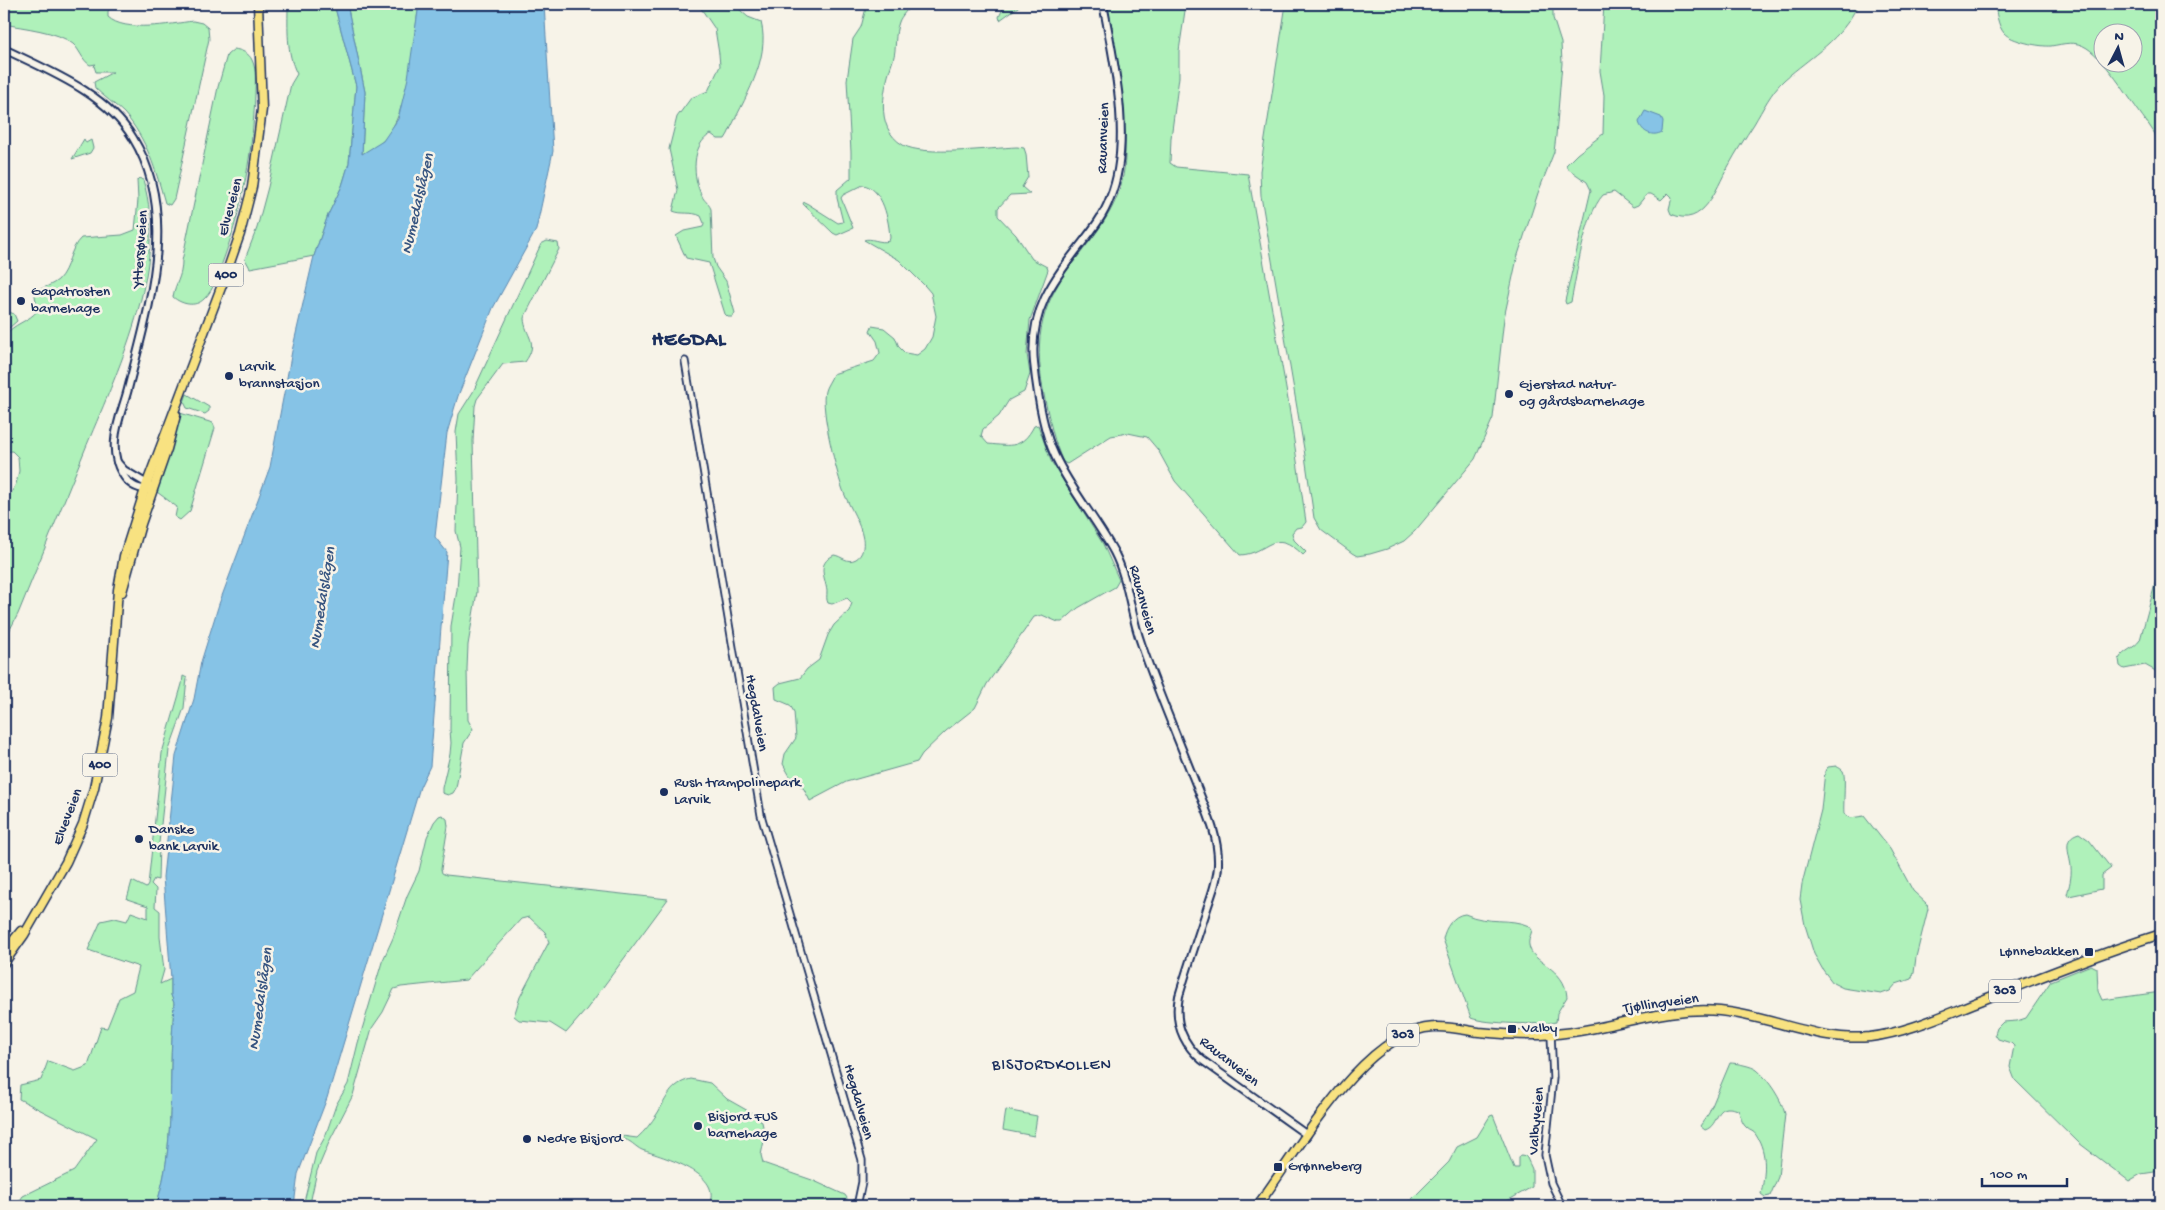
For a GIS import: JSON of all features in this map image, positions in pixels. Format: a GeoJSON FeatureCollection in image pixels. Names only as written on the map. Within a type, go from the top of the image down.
{"type":"FeatureCollection","features":[{"type":"Feature","properties":{"kind":"main road","name":"Elveveien"},"geometry":{"type":"LineString","coordinates":[[4,963],[40,908],[74,844],[94,788],[108,718],[116,611],[141,524],[148,487],[167,448],[177,408],[231,260],[252,187],[262,109],[258,4]]}},
{"type":"Feature","properties":{"kind":"main road","name":"Rauanveien"},"geometry":{"type":"LineString","coordinates":[[1103,4],[1118,94],[1120,154],[1117,176],[1102,215],[1059,271],[1044,296],[1035,324],[1033,344],[1034,365],[1046,429],[1053,451],[1104,535],[1122,569],[1140,642],[1205,807],[1217,845],[1219,862],[1216,882],[1178,996],[1178,1027],[1188,1047],[1202,1060],[1307,1135]]}},
{"type":"Feature","properties":{"kind":"main road","name":"Yttersøveien"},"geometry":{"type":"LineString","coordinates":[[4,49],[90,95],[112,113],[133,137],[148,168],[156,199],[158,225],[154,278],[144,328],[114,440],[116,462],[148,487]]}},
{"type":"Feature","properties":{"kind":"main road","name":"Elveveien"},"geometry":{"type":"LineString","coordinates":[[4,952],[40,908]]}},
{"type":"Feature","properties":{"kind":"main road","name":"Tjøllingveien"},"geometry":{"type":"LineString","coordinates":[[1257,1206],[1335,1098],[1371,1058],[1390,1042],[1411,1031],[1441,1027],[1508,1035],[1551,1035],[1588,1030],[1679,1012],[1711,1011],[1736,1013],[1811,1033],[1844,1037],[1882,1035],[1914,1026],[2104,952],[2161,934]]}},
{"type":"Feature","properties":{"kind":"street","name":"Hegdalveien"},"geometry":{"type":"LineString","coordinates":[[686,361],[761,815],[862,1160],[862,1182],[857,1206]]}},
{"type":"Feature","properties":{"kind":"street","name":"Valbyveien"},"geometry":{"type":"LineString","coordinates":[[1551,1035],[1553,1078],[1545,1155],[1550,1183],[1562,1206]]}},
{"type":"Feature","properties":{"kind":"green space"},"geometry":{"type":"Polygon","coordinates":[[[4,4],[114,4],[108,11],[108,17],[125,25],[148,26],[193,21],[202,23],[208,28],[209,39],[174,199],[170,205],[165,203],[145,144],[132,123],[124,113],[95,88],[94,82],[113,72],[96,72],[94,66],[96,64],[90,65],[73,44],[59,36],[4,24],[4,4]]]}},
{"type":"Feature","properties":{"kind":"green space"},"geometry":{"type":"Polygon","coordinates":[[[288,4],[334,4],[356,86],[349,163],[342,186],[328,215],[314,256],[250,268],[245,259],[257,228],[291,84],[297,74],[289,49],[288,4]]]}},
{"type":"Feature","properties":{"kind":"green space"},"geometry":{"type":"Polygon","coordinates":[[[347,4],[419,4],[409,75],[400,112],[384,140],[362,155],[365,92],[347,4]]]}},
{"type":"Feature","properties":{"kind":"green space"},"geometry":{"type":"Polygon","coordinates":[[[698,4],[733,4],[748,17],[761,22],[763,36],[762,51],[754,80],[728,134],[725,139],[718,139],[711,134],[704,139],[700,145],[695,162],[696,180],[699,189],[711,209],[713,258],[716,267],[726,281],[735,313],[732,317],[728,317],[725,314],[709,263],[686,258],[676,236],[684,231],[703,227],[704,223],[701,216],[673,211],[678,190],[669,149],[677,117],[691,98],[708,91],[720,66],[715,29],[698,4]]]}},
{"type":"Feature","properties":{"kind":"green space"},"geometry":{"type":"Polygon","coordinates":[[[867,4],[912,4],[901,17],[897,27],[894,55],[884,94],[884,117],[894,137],[903,145],[926,151],[1024,148],[1028,177],[1022,187],[1030,194],[1010,195],[998,208],[998,216],[1016,235],[1032,259],[1047,267],[1048,270],[1030,320],[1027,354],[1030,374],[1024,392],[1009,400],[999,416],[983,429],[981,436],[988,444],[1015,444],[1025,439],[1034,426],[1038,425],[1051,461],[1103,544],[1119,580],[1115,587],[1078,608],[1062,622],[1042,615],[1034,617],[987,684],[975,708],[946,731],[922,754],[917,762],[846,782],[810,801],[804,789],[791,778],[783,764],[785,754],[796,738],[794,712],[790,705],[776,699],[775,687],[780,683],[800,678],[807,669],[819,660],[828,635],[834,625],[849,611],[852,603],[847,598],[832,604],[828,603],[823,571],[825,562],[834,555],[850,561],[856,559],[862,553],[863,545],[860,527],[844,493],[837,472],[825,412],[826,387],[833,374],[874,361],[880,353],[877,341],[870,331],[872,326],[884,328],[895,337],[899,347],[905,353],[917,355],[925,349],[932,337],[936,316],[931,293],[925,286],[899,260],[864,240],[870,239],[886,242],[890,238],[884,206],[876,192],[870,187],[863,185],[843,195],[841,198],[853,228],[837,235],[803,204],[804,202],[808,204],[838,223],[843,222],[837,190],[851,178],[847,80],[853,39],[861,27],[867,4]]]}},
{"type":"Feature","properties":{"kind":"green space"},"geometry":{"type":"Polygon","coordinates":[[[1005,4],[1022,4],[1000,20],[999,17],[1005,4]]]}},
{"type":"Feature","properties":{"kind":"green space"},"geometry":{"type":"Polygon","coordinates":[[[1107,4],[1186,4],[1179,51],[1179,77],[1171,138],[1170,163],[1176,167],[1248,174],[1288,400],[1306,522],[1292,533],[1294,540],[1306,552],[1303,555],[1293,546],[1285,542],[1278,542],[1240,555],[1175,481],[1158,450],[1147,437],[1128,433],[1111,436],[1067,464],[1063,462],[1057,447],[1052,432],[1042,380],[1039,345],[1041,329],[1051,297],[1060,281],[1102,225],[1114,204],[1122,181],[1124,168],[1125,132],[1123,99],[1107,4]]]}},
{"type":"Feature","properties":{"kind":"green space"},"geometry":{"type":"Polygon","coordinates":[[[1286,4],[1553,4],[1553,18],[1561,43],[1562,63],[1554,152],[1538,193],[1517,258],[1504,318],[1493,418],[1475,459],[1415,531],[1404,541],[1387,549],[1357,556],[1321,530],[1314,518],[1261,196],[1260,171],[1286,4]]]}},
{"type":"Feature","properties":{"kind":"green space"},"geometry":{"type":"Polygon","coordinates":[[[1604,4],[1858,4],[1852,16],[1835,37],[1784,80],[1775,90],[1734,156],[1713,195],[1700,211],[1692,216],[1682,217],[1671,214],[1669,209],[1672,197],[1668,193],[1661,200],[1651,194],[1647,194],[1638,205],[1633,207],[1614,192],[1603,195],[1596,204],[1586,231],[1571,302],[1566,304],[1565,301],[1591,190],[1587,182],[1567,168],[1566,165],[1603,134],[1604,95],[1600,71],[1604,4]]]}},
{"type":"Feature","properties":{"kind":"green space"},"geometry":{"type":"Polygon","coordinates":[[[1995,4],[2161,4],[2161,162],[2155,134],[2110,72],[2142,72],[2142,22],[2092,22],[2092,52],[2078,44],[2069,43],[2046,46],[2026,43],[2008,36],[2000,27],[1995,4]]]}},
{"type":"Feature","properties":{"kind":"green space"},"geometry":{"type":"Polygon","coordinates":[[[234,49],[249,55],[254,64],[255,73],[254,115],[246,178],[237,218],[214,285],[208,295],[200,302],[188,304],[180,302],[173,297],[181,272],[218,87],[227,55],[234,49]]]}},
{"type":"Feature","properties":{"kind":"green space"},"geometry":{"type":"Polygon","coordinates":[[[84,139],[86,143],[91,140],[93,148],[90,153],[72,159],[84,139]]]}},
{"type":"Feature","properties":{"kind":"green space"},"geometry":{"type":"Polygon","coordinates":[[[139,178],[143,180],[150,213],[150,247],[145,283],[136,319],[111,389],[18,614],[5,639],[4,505],[16,484],[19,471],[18,457],[12,451],[4,452],[4,337],[38,310],[35,296],[36,291],[58,280],[65,270],[77,242],[81,238],[122,235],[135,230],[138,200],[137,180],[139,178]]]}},
{"type":"Feature","properties":{"kind":"green space"},"geometry":{"type":"Polygon","coordinates":[[[547,241],[558,243],[559,249],[524,318],[532,344],[529,355],[525,362],[503,364],[477,399],[475,406],[473,441],[477,592],[468,645],[467,669],[468,720],[473,729],[464,743],[456,788],[453,793],[448,795],[442,793],[442,788],[451,743],[451,626],[457,590],[460,547],[456,531],[458,479],[456,432],[459,414],[473,392],[541,244],[547,241]]]}},
{"type":"Feature","properties":{"kind":"green space"},"geometry":{"type":"Polygon","coordinates":[[[7,311],[14,314],[17,321],[9,328],[4,325],[7,311]]]}},
{"type":"Feature","properties":{"kind":"green space"},"geometry":{"type":"Polygon","coordinates":[[[187,394],[209,407],[209,411],[205,414],[187,408],[184,402],[187,394]]]}},
{"type":"Feature","properties":{"kind":"green space"},"geometry":{"type":"Polygon","coordinates":[[[180,413],[213,423],[215,428],[190,511],[180,520],[175,517],[177,507],[157,492],[180,413]]]}},
{"type":"Feature","properties":{"kind":"green space"},"geometry":{"type":"Polygon","coordinates":[[[2161,562],[2161,674],[2145,665],[2124,669],[2120,666],[2119,659],[2140,640],[2161,562]]]}},
{"type":"Feature","properties":{"kind":"green space"},"geometry":{"type":"Polygon","coordinates":[[[183,676],[187,678],[184,708],[169,750],[159,843],[158,880],[154,879],[151,884],[156,889],[155,907],[160,911],[160,937],[164,970],[160,984],[171,979],[171,995],[174,1003],[169,1138],[165,1172],[156,1206],[16,1206],[23,1196],[74,1171],[97,1139],[19,1099],[20,1085],[41,1080],[48,1061],[75,1071],[88,1066],[101,1027],[107,1028],[119,998],[133,991],[139,967],[88,950],[101,921],[115,918],[127,921],[131,912],[148,918],[148,906],[127,899],[132,881],[146,888],[148,885],[162,753],[183,676]]]}},
{"type":"Feature","properties":{"kind":"green space"},"geometry":{"type":"Polygon","coordinates":[[[1836,766],[1844,774],[1844,814],[1850,818],[1864,816],[1890,849],[1913,891],[1927,904],[1928,909],[1911,979],[1896,984],[1890,991],[1881,994],[1843,988],[1833,983],[1814,954],[1805,925],[1800,899],[1802,884],[1821,810],[1825,771],[1828,767],[1836,766]]]}},
{"type":"Feature","properties":{"kind":"green space"},"geometry":{"type":"Polygon","coordinates":[[[442,815],[447,819],[448,826],[441,869],[442,873],[446,875],[668,899],[586,1010],[566,1033],[550,1023],[519,1020],[514,1016],[520,997],[549,942],[545,932],[529,917],[521,919],[466,980],[394,989],[383,1012],[372,1028],[353,1095],[330,1140],[317,1171],[311,1199],[312,1206],[303,1206],[316,1153],[325,1137],[336,1105],[348,1084],[382,962],[393,938],[407,896],[419,871],[427,837],[434,822],[442,815]]]}},
{"type":"Feature","properties":{"kind":"green space"},"geometry":{"type":"Polygon","coordinates":[[[2079,833],[2089,840],[2111,868],[2102,875],[2102,889],[2069,896],[2067,895],[2071,871],[2068,843],[2073,835],[2079,833]]]}},
{"type":"Feature","properties":{"kind":"green space"},"geometry":{"type":"Polygon","coordinates":[[[1465,914],[1482,919],[1521,923],[1529,926],[1532,930],[1529,939],[1531,951],[1555,972],[1565,987],[1567,997],[1557,1013],[1556,1022],[1488,1022],[1471,1018],[1443,939],[1453,919],[1465,914]]]}},
{"type":"Feature","properties":{"kind":"green space"},"geometry":{"type":"Polygon","coordinates":[[[2091,965],[2097,968],[2098,991],[2102,1000],[2161,992],[2161,1171],[2141,1174],[2129,1181],[2079,1143],[2015,1080],[2010,1067],[2014,1046],[2011,1043],[1998,1039],[1995,1034],[1997,1028],[2003,1022],[2026,1018],[2051,981],[2091,965]]]}},
{"type":"Feature","properties":{"kind":"green space"},"geometry":{"type":"Polygon","coordinates":[[[1730,1063],[1748,1066],[1757,1070],[1774,1090],[1785,1114],[1778,1177],[1770,1196],[1765,1197],[1761,1194],[1764,1179],[1764,1157],[1760,1142],[1755,1134],[1743,1124],[1738,1110],[1725,1109],[1721,1111],[1710,1127],[1705,1130],[1700,1126],[1709,1113],[1730,1063]]]}},
{"type":"Feature","properties":{"kind":"green space"},"geometry":{"type":"Polygon","coordinates":[[[691,1079],[710,1083],[727,1099],[757,1116],[762,1122],[765,1136],[761,1155],[763,1163],[812,1180],[845,1195],[847,1198],[846,1206],[708,1206],[711,1195],[708,1185],[701,1176],[677,1162],[642,1150],[628,1140],[622,1139],[622,1136],[637,1138],[652,1121],[674,1088],[678,1084],[691,1079]]]}},
{"type":"Feature","properties":{"kind":"green space"},"geometry":{"type":"Polygon","coordinates":[[[1006,1110],[1037,1116],[1034,1136],[1003,1130],[1006,1110]]]}},
{"type":"Feature","properties":{"kind":"green space"},"geometry":{"type":"Polygon","coordinates":[[[1493,1115],[1514,1168],[1519,1168],[1519,1158],[1521,1155],[1526,1156],[1532,1169],[1532,1187],[1498,1206],[1405,1206],[1449,1162],[1457,1147],[1477,1137],[1490,1116],[1493,1115]]]}},
{"type":"Feature","properties":{"kind":"water","name":"Numedalslågen"},"geometry":{"type":"Polygon","coordinates":[[[334,4],[347,4],[365,92],[362,154],[383,141],[398,119],[408,78],[419,4],[544,4],[553,151],[536,230],[493,308],[458,396],[447,433],[435,537],[447,552],[430,766],[420,787],[327,1098],[298,1174],[294,1206],[156,1206],[165,1172],[170,1121],[174,1003],[171,995],[163,877],[176,756],[194,699],[201,662],[219,604],[270,467],[292,351],[314,256],[328,215],[342,186],[349,163],[356,86],[334,4]]]}},
{"type":"Feature","properties":{"kind":"water"},"geometry":{"type":"Polygon","coordinates":[[[1645,111],[1661,117],[1663,121],[1662,132],[1648,133],[1640,126],[1639,122],[1645,111]]]}},
{"type":"Feature","properties":{"kind":"place","name":"Gapatrosten barnehage"},"geometry":{"type":"Point","coordinates":[21,301]}},
{"type":"Feature","properties":{"kind":"place","name":"Larvik brannstasjon"},"geometry":{"type":"Point","coordinates":[229,376]}},
{"type":"Feature","properties":{"kind":"place","name":"Gjerstad natur- og gårdsbarnehage"},"geometry":{"type":"Point","coordinates":[1509,394]}},
{"type":"Feature","properties":{"kind":"place","name":"Rush trampolinepark Larvik"},"geometry":{"type":"Point","coordinates":[664,792]}},
{"type":"Feature","properties":{"kind":"place","name":"Danske bank Larvik"},"geometry":{"type":"Point","coordinates":[139,839]}},
{"type":"Feature","properties":{"kind":"place","name":"Lønnebakken"},"geometry":{"type":"Point","coordinates":[2089,952]}},
{"type":"Feature","properties":{"kind":"place","name":"Valby"},"geometry":{"type":"Point","coordinates":[1512,1029]}},
{"type":"Feature","properties":{"kind":"place","name":"Bisjord FUS barnehage"},"geometry":{"type":"Point","coordinates":[698,1126]}},
{"type":"Feature","properties":{"kind":"place","name":"Nedre Bisjord"},"geometry":{"type":"Point","coordinates":[527,1139]}},
{"type":"Feature","properties":{"kind":"place","name":"Grønneberg"},"geometry":{"type":"Point","coordinates":[1278,1167]}},
{"type":"Feature","properties":{"kind":"district","name":"HEGDAL"},"geometry":{"type":"Point","coordinates":[689,341]}},
{"type":"Feature","properties":{"kind":"district","name":"BISJORDKOLLEN"},"geometry":{"type":"Point","coordinates":[1052,1066]}}]}
